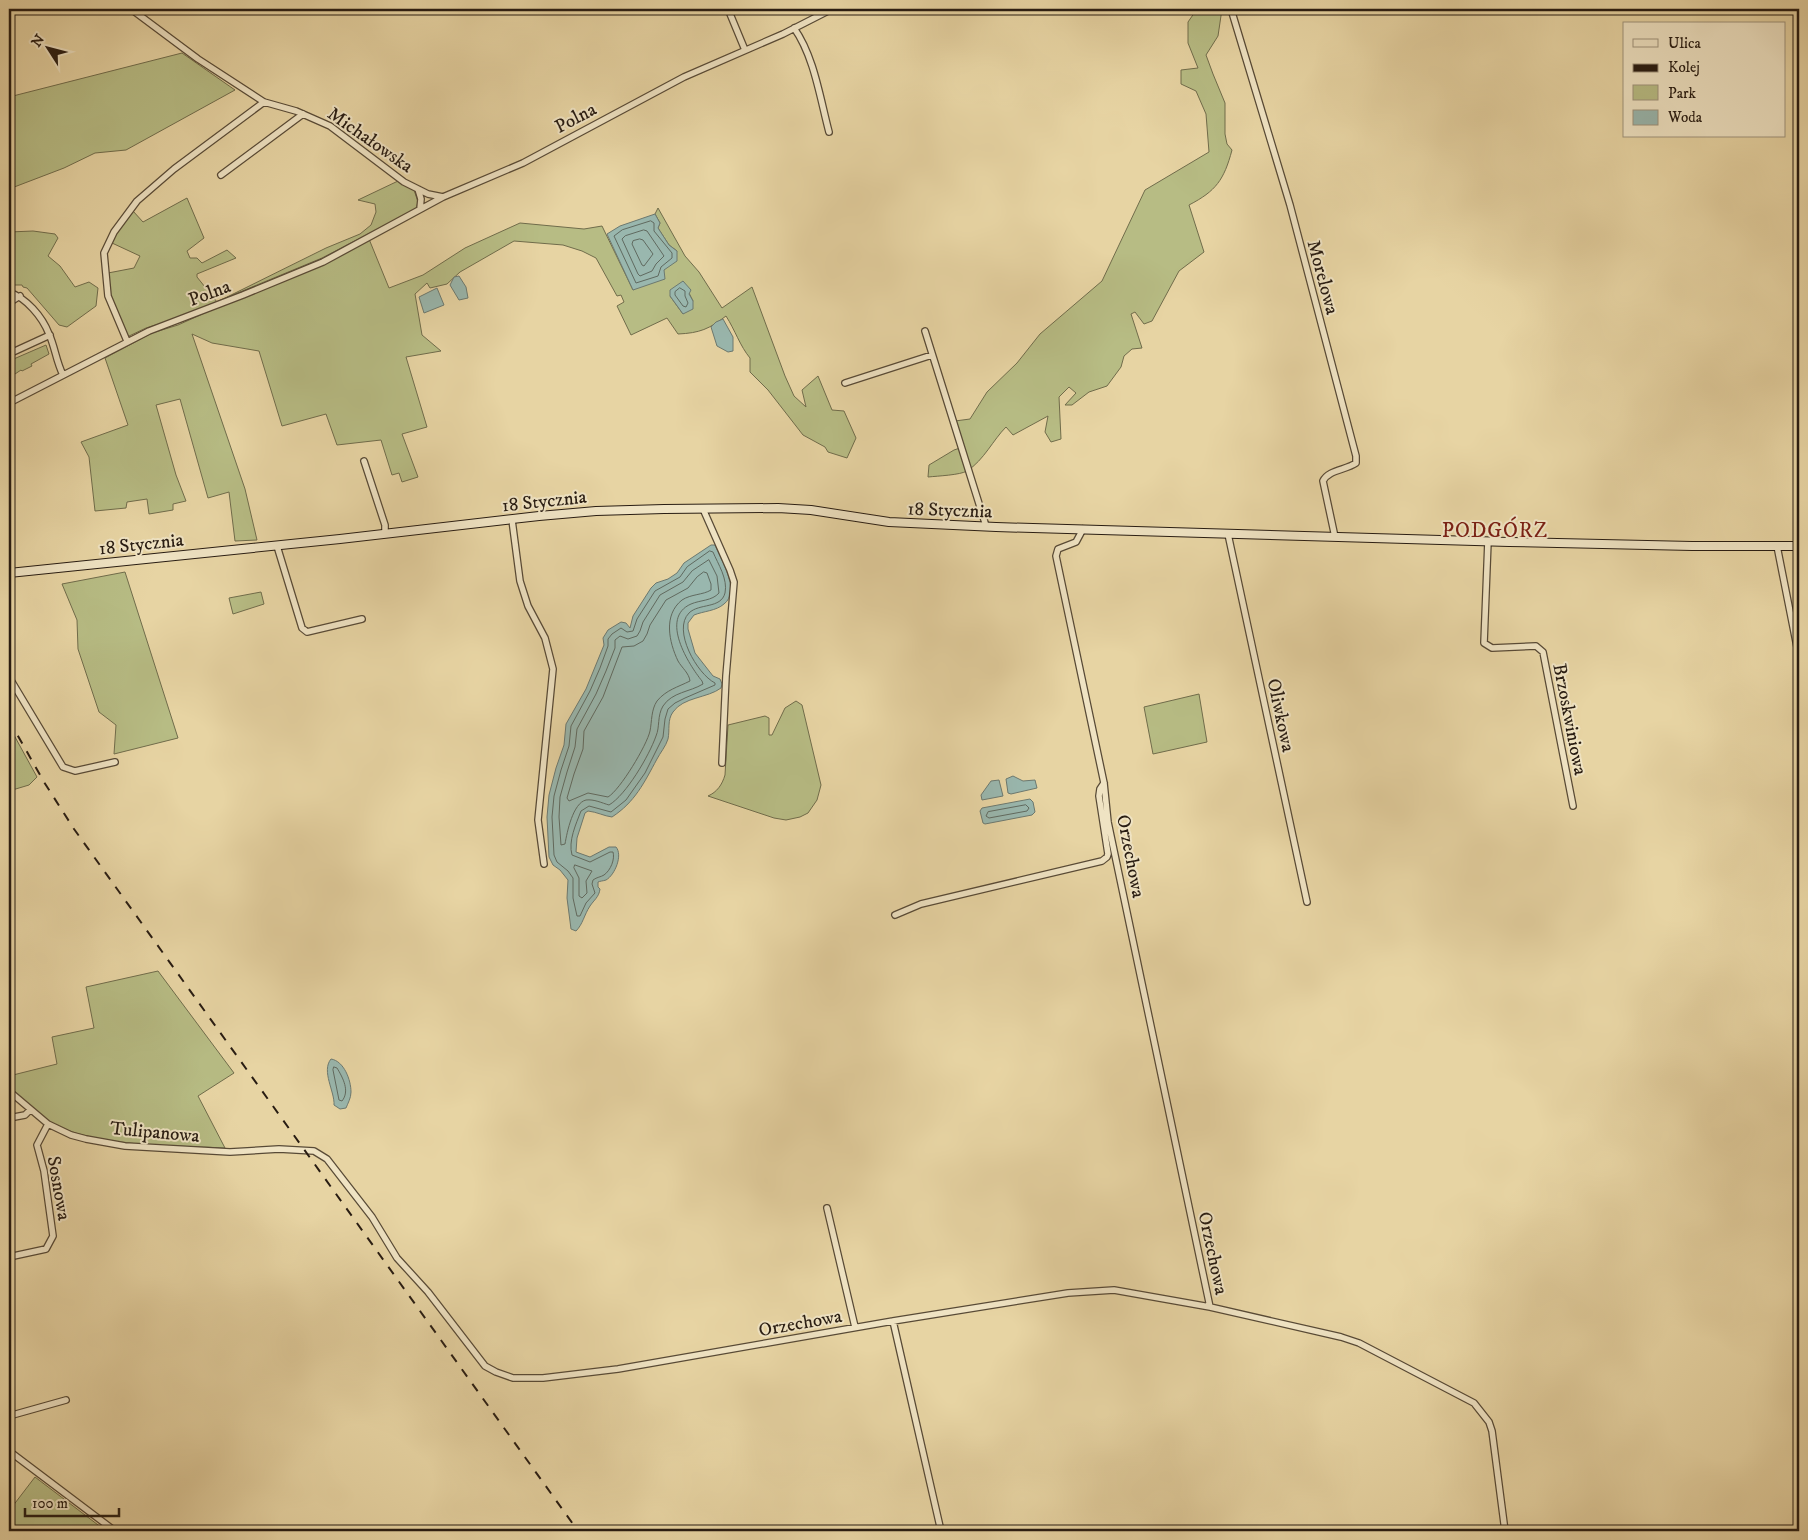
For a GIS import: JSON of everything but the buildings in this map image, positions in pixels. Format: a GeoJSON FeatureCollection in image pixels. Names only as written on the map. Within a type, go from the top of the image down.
{"type":"FeatureCollection","features":[{"type":"Feature","properties":{"kind":"street","name":"Michałowska"},"geometry":{"type":"LineString","coordinates":[[131,9],[198,59],[264,102],[302,114],[330,126],[404,182],[428,194],[443,197]]}},
{"type":"Feature","properties":{"kind":"street"},"geometry":{"type":"LineString","coordinates":[[728,9],[745,50]]}},
{"type":"Feature","properties":{"kind":"street","name":"Polna"},"geometry":{"type":"LineString","coordinates":[[9,403],[127,341],[323,262],[443,197],[523,163],[684,77],[832,9]]}},
{"type":"Feature","properties":{"kind":"street","name":"Morelowa"},"geometry":{"type":"LineString","coordinates":[[1232,9],[1290,205],[1356,456],[1356,463],[1350,468],[1330,474],[1323,481],[1335,536]]}},
{"type":"Feature","properties":{"kind":"street"},"geometry":{"type":"LineString","coordinates":[[794,28],[803,40],[829,132]]}},
{"type":"Feature","properties":{"kind":"street"},"geometry":{"type":"LineString","coordinates":[[127,341],[108,296],[104,253],[114,232],[137,201],[174,169],[264,102]]}},
{"type":"Feature","properties":{"kind":"street"},"geometry":{"type":"LineString","coordinates":[[222,175],[302,114]]}},
{"type":"Feature","properties":{"kind":"street"},"geometry":{"type":"LineString","coordinates":[[418,189],[421,200],[420,209]]}},
{"type":"Feature","properties":{"kind":"street"},"geometry":{"type":"LineString","coordinates":[[9,292],[20,296],[43,323],[50,336],[57,364],[63,375]]}},
{"type":"Feature","properties":{"kind":"street"},"geometry":{"type":"LineString","coordinates":[[10,301],[20,296]]}},
{"type":"Feature","properties":{"kind":"street"},"geometry":{"type":"LineString","coordinates":[[924,330],[986,526]]}},
{"type":"Feature","properties":{"kind":"street"},"geometry":{"type":"LineString","coordinates":[[9,345],[13,352],[50,336]]}},
{"type":"Feature","properties":{"kind":"street"},"geometry":{"type":"LineString","coordinates":[[845,383],[932,355]]}},
{"type":"Feature","properties":{"kind":"street"},"geometry":{"type":"LineString","coordinates":[[364,461],[384,525],[385,534]]}},
{"type":"Feature","properties":{"kind":"street"},"geometry":{"type":"LineString","coordinates":[[703,509],[730,570],[735,592],[726,676],[722,763]]}},
{"type":"Feature","properties":{"kind":"street","name":"18 Stycznia"},"geometry":{"type":"LineString","coordinates":[[9,573],[596,511],[703,509],[802,510],[890,522],[986,526],[1488,541],[1692,546],[1799,546]]}},
{"type":"Feature","properties":{"kind":"street"},"geometry":{"type":"LineString","coordinates":[[512,520],[520,581],[528,606],[545,638],[553,669],[538,820],[544,864]]}},
{"type":"Feature","properties":{"kind":"street","name":"Orzechowa"},"geometry":{"type":"LineString","coordinates":[[513,1378],[543,1378],[618,1369],[893,1320],[1068,1293],[1114,1290],[1210,1307],[1108,822],[1104,783],[1056,556],[1058,548],[1076,542],[1083,529]]}},
{"type":"Feature","properties":{"kind":"street","name":"Oliwkowa"},"geometry":{"type":"LineString","coordinates":[[1228,534],[1307,902]]}},
{"type":"Feature","properties":{"kind":"street","name":"Brzoskwiniowa"},"geometry":{"type":"LineString","coordinates":[[1488,541],[1484,643],[1492,648],[1536,646],[1543,652],[1574,806]]}},
{"type":"Feature","properties":{"kind":"street"},"geometry":{"type":"LineString","coordinates":[[278,546],[302,628],[307,632],[362,619]]}},
{"type":"Feature","properties":{"kind":"street"},"geometry":{"type":"LineString","coordinates":[[1777,546],[1799,657]]}},
{"type":"Feature","properties":{"kind":"street"},"geometry":{"type":"LineString","coordinates":[[9,677],[63,767],[75,771],[115,762]]}},
{"type":"Feature","properties":{"kind":"street"},"geometry":{"type":"LineString","coordinates":[[895,915],[922,904],[1102,861],[1108,854],[1099,796],[1100,789],[1104,783]]}},
{"type":"Feature","properties":{"kind":"street","name":"Tulipanowa"},"geometry":{"type":"LineString","coordinates":[[9,1091],[48,1124],[71,1135],[125,1146],[230,1152],[314,1151],[327,1159],[372,1217],[397,1258],[428,1292],[485,1366],[513,1378]]}},
{"type":"Feature","properties":{"kind":"street"},"geometry":{"type":"LineString","coordinates":[[9,1118],[25,1115],[30,1110]]}},
{"type":"Feature","properties":{"kind":"street","name":"Sosnowa"},"geometry":{"type":"LineString","coordinates":[[9,1257],[46,1250],[53,1236],[44,1171],[38,1145],[48,1124]]}},
{"type":"Feature","properties":{"kind":"street"},"geometry":{"type":"LineString","coordinates":[[827,1208],[855,1327]]}},
{"type":"Feature","properties":{"kind":"street"},"geometry":{"type":"LineString","coordinates":[[1210,1307],[1341,1337],[1359,1343],[1474,1403],[1486,1417],[1492,1431],[1505,1531]]}},
{"type":"Feature","properties":{"kind":"street"},"geometry":{"type":"LineString","coordinates":[[893,1320],[941,1531]]}},
{"type":"Feature","properties":{"kind":"street"},"geometry":{"type":"LineString","coordinates":[[9,1416],[66,1400]]}},
{"type":"Feature","properties":{"kind":"street"},"geometry":{"type":"LineString","coordinates":[[9,1451],[115,1531]]}},
{"type":"Feature","properties":{"kind":"green space"},"geometry":{"type":"Polygon","coordinates":[[[1197,9],[1222,9],[1218,36],[1206,55],[1225,103],[1225,134],[1227,144],[1232,150],[1226,169],[1218,184],[1206,195],[1189,205],[1204,252],[1179,271],[1152,321],[1144,324],[1135,312],[1131,314],[1142,348],[1132,349],[1124,356],[1121,367],[1107,386],[1089,392],[1072,405],[1065,405],[1076,393],[1069,387],[1059,397],[1061,439],[1051,442],[1045,432],[1048,416],[1013,435],[1006,427],[983,456],[967,471],[928,477],[929,465],[954,450],[963,447],[955,421],[970,419],[987,392],[1017,363],[1040,334],[1102,281],[1145,190],[1209,152],[1206,114],[1196,91],[1181,84],[1181,70],[1198,68],[1188,43],[1188,22],[1197,9]]]}},
{"type":"Feature","properties":{"kind":"green space"},"geometry":{"type":"Polygon","coordinates":[[[182,53],[235,90],[126,150],[95,153],[64,168],[9,189],[9,97],[182,53]]]}},
{"type":"Feature","properties":{"kind":"green space"},"geometry":{"type":"Polygon","coordinates":[[[398,181],[414,190],[418,202],[416,209],[322,258],[222,299],[326,248],[360,234],[371,225],[376,212],[375,204],[358,200],[398,181]]]}},
{"type":"Feature","properties":{"kind":"green space"},"geometry":{"type":"Polygon","coordinates":[[[187,198],[204,238],[187,251],[190,258],[197,258],[202,263],[227,250],[236,258],[197,274],[197,277],[217,302],[175,319],[146,328],[127,337],[110,295],[108,273],[134,268],[140,256],[112,243],[117,232],[133,211],[143,222],[187,198]]]}},
{"type":"Feature","properties":{"kind":"green space"},"geometry":{"type":"Polygon","coordinates":[[[658,208],[685,256],[699,272],[722,308],[752,287],[794,396],[806,407],[802,390],[818,376],[832,410],[844,411],[856,438],[847,458],[828,452],[825,447],[803,435],[768,390],[750,372],[750,358],[726,316],[709,327],[692,333],[678,334],[667,318],[631,335],[617,306],[624,302],[621,295],[617,296],[596,258],[563,245],[514,241],[460,272],[447,284],[430,288],[427,283],[415,294],[422,335],[441,351],[406,357],[427,427],[402,434],[418,477],[402,482],[399,473],[392,475],[381,440],[337,445],[326,414],[282,426],[259,351],[212,343],[192,334],[245,489],[257,540],[235,541],[229,492],[208,498],[180,399],[156,405],[176,475],[186,501],[173,504],[173,510],[149,514],[147,499],[127,502],[126,508],[95,511],[89,457],[81,442],[128,425],[105,358],[152,333],[178,325],[369,239],[389,288],[423,275],[465,248],[520,223],[584,229],[602,226],[633,290],[664,270],[677,251],[669,245],[658,228],[660,223],[655,214],[658,208]],[[683,281],[670,296],[683,314],[693,301],[683,281]]]}},
{"type":"Feature","properties":{"kind":"green space"},"geometry":{"type":"Polygon","coordinates":[[[33,231],[55,234],[58,238],[48,256],[60,266],[75,287],[89,282],[98,288],[96,306],[67,327],[59,325],[27,288],[22,285],[9,285],[9,232],[33,231]]]}},
{"type":"Feature","properties":{"kind":"green space"},"geometry":{"type":"Polygon","coordinates":[[[46,345],[49,354],[31,364],[32,366],[21,370],[9,378],[9,361],[46,345]]]}},
{"type":"Feature","properties":{"kind":"green space"},"geometry":{"type":"Polygon","coordinates":[[[125,572],[178,738],[114,754],[116,725],[99,712],[78,649],[77,620],[62,584],[125,572]]]}},
{"type":"Feature","properties":{"kind":"green space"},"geometry":{"type":"Polygon","coordinates":[[[261,592],[264,604],[233,614],[229,598],[261,592]]]}},
{"type":"Feature","properties":{"kind":"green space"},"geometry":{"type":"Polygon","coordinates":[[[1199,694],[1207,742],[1153,754],[1144,707],[1199,694]]]}},
{"type":"Feature","properties":{"kind":"green space"},"geometry":{"type":"Polygon","coordinates":[[[796,701],[802,705],[821,785],[817,800],[808,813],[786,820],[774,818],[708,796],[719,788],[725,775],[728,725],[765,716],[769,718],[769,735],[772,735],[785,708],[796,701]]]}},
{"type":"Feature","properties":{"kind":"green space"},"geometry":{"type":"Polygon","coordinates":[[[9,726],[37,777],[29,785],[9,791],[9,726]]]}},
{"type":"Feature","properties":{"kind":"green space"},"geometry":{"type":"Polygon","coordinates":[[[158,971],[234,1073],[198,1096],[225,1148],[134,1144],[110,1141],[66,1130],[46,1121],[9,1088],[9,1076],[57,1064],[52,1037],[94,1028],[86,987],[158,971]]]}},
{"type":"Feature","properties":{"kind":"green space"},"geometry":{"type":"Polygon","coordinates":[[[35,1477],[106,1531],[9,1531],[9,1511],[35,1477]]]}},
{"type":"Feature","properties":{"kind":"water"},"geometry":{"type":"Polygon","coordinates":[[[655,214],[660,223],[658,228],[669,245],[677,251],[677,261],[664,270],[665,279],[633,290],[607,234],[620,226],[655,214]]]}},
{"type":"Feature","properties":{"kind":"water"},"geometry":{"type":"Polygon","coordinates":[[[459,276],[466,287],[468,298],[459,300],[450,285],[454,277],[459,276]]]}},
{"type":"Feature","properties":{"kind":"water"},"geometry":{"type":"Polygon","coordinates":[[[683,281],[691,290],[689,294],[693,301],[693,309],[683,314],[670,296],[670,290],[683,281]]]}},
{"type":"Feature","properties":{"kind":"water"},"geometry":{"type":"Polygon","coordinates":[[[437,288],[444,305],[424,313],[419,297],[437,288]]]}},
{"type":"Feature","properties":{"kind":"water"},"geometry":{"type":"Polygon","coordinates":[[[723,319],[733,337],[733,351],[728,352],[717,346],[711,327],[723,319]]]}},
{"type":"Feature","properties":{"kind":"water"},"geometry":{"type":"Polygon","coordinates":[[[711,545],[715,545],[725,567],[731,591],[729,598],[724,604],[694,615],[688,623],[688,629],[695,653],[713,676],[720,679],[721,688],[689,700],[677,707],[670,718],[669,736],[666,744],[643,784],[627,805],[612,817],[588,811],[585,813],[577,838],[576,852],[590,857],[609,847],[616,847],[619,855],[617,865],[612,874],[606,880],[598,882],[599,894],[576,931],[571,929],[567,898],[568,880],[553,865],[549,857],[547,817],[549,795],[564,745],[566,724],[586,689],[604,645],[603,638],[608,630],[621,622],[626,623],[630,628],[633,616],[651,588],[656,583],[668,579],[677,573],[684,563],[711,545]]]}},
{"type":"Feature","properties":{"kind":"water"},"geometry":{"type":"Polygon","coordinates":[[[1013,776],[1023,781],[1035,780],[1037,788],[1008,793],[1006,779],[1013,776]]]}},
{"type":"Feature","properties":{"kind":"water"},"geometry":{"type":"Polygon","coordinates":[[[999,780],[1003,796],[982,800],[981,795],[991,781],[999,780]]]}},
{"type":"Feature","properties":{"kind":"water"},"geometry":{"type":"Polygon","coordinates":[[[1030,799],[1033,802],[1035,812],[1032,815],[983,823],[980,811],[982,808],[1030,799]]]}},
{"type":"Feature","properties":{"kind":"water"},"geometry":{"type":"Polygon","coordinates":[[[331,1059],[340,1063],[348,1077],[351,1094],[346,1108],[340,1109],[334,1105],[327,1069],[331,1059]]]}},
{"type":"Feature","properties":{"kind":"railway"},"geometry":{"type":"LineString","coordinates":[[9,720],[44,782],[74,829],[578,1531]]}},
{"type":"Feature","properties":{"kind":"district","name":"PODGÓRZ"},"geometry":{"type":"Point","coordinates":[1495,530]}}]}
